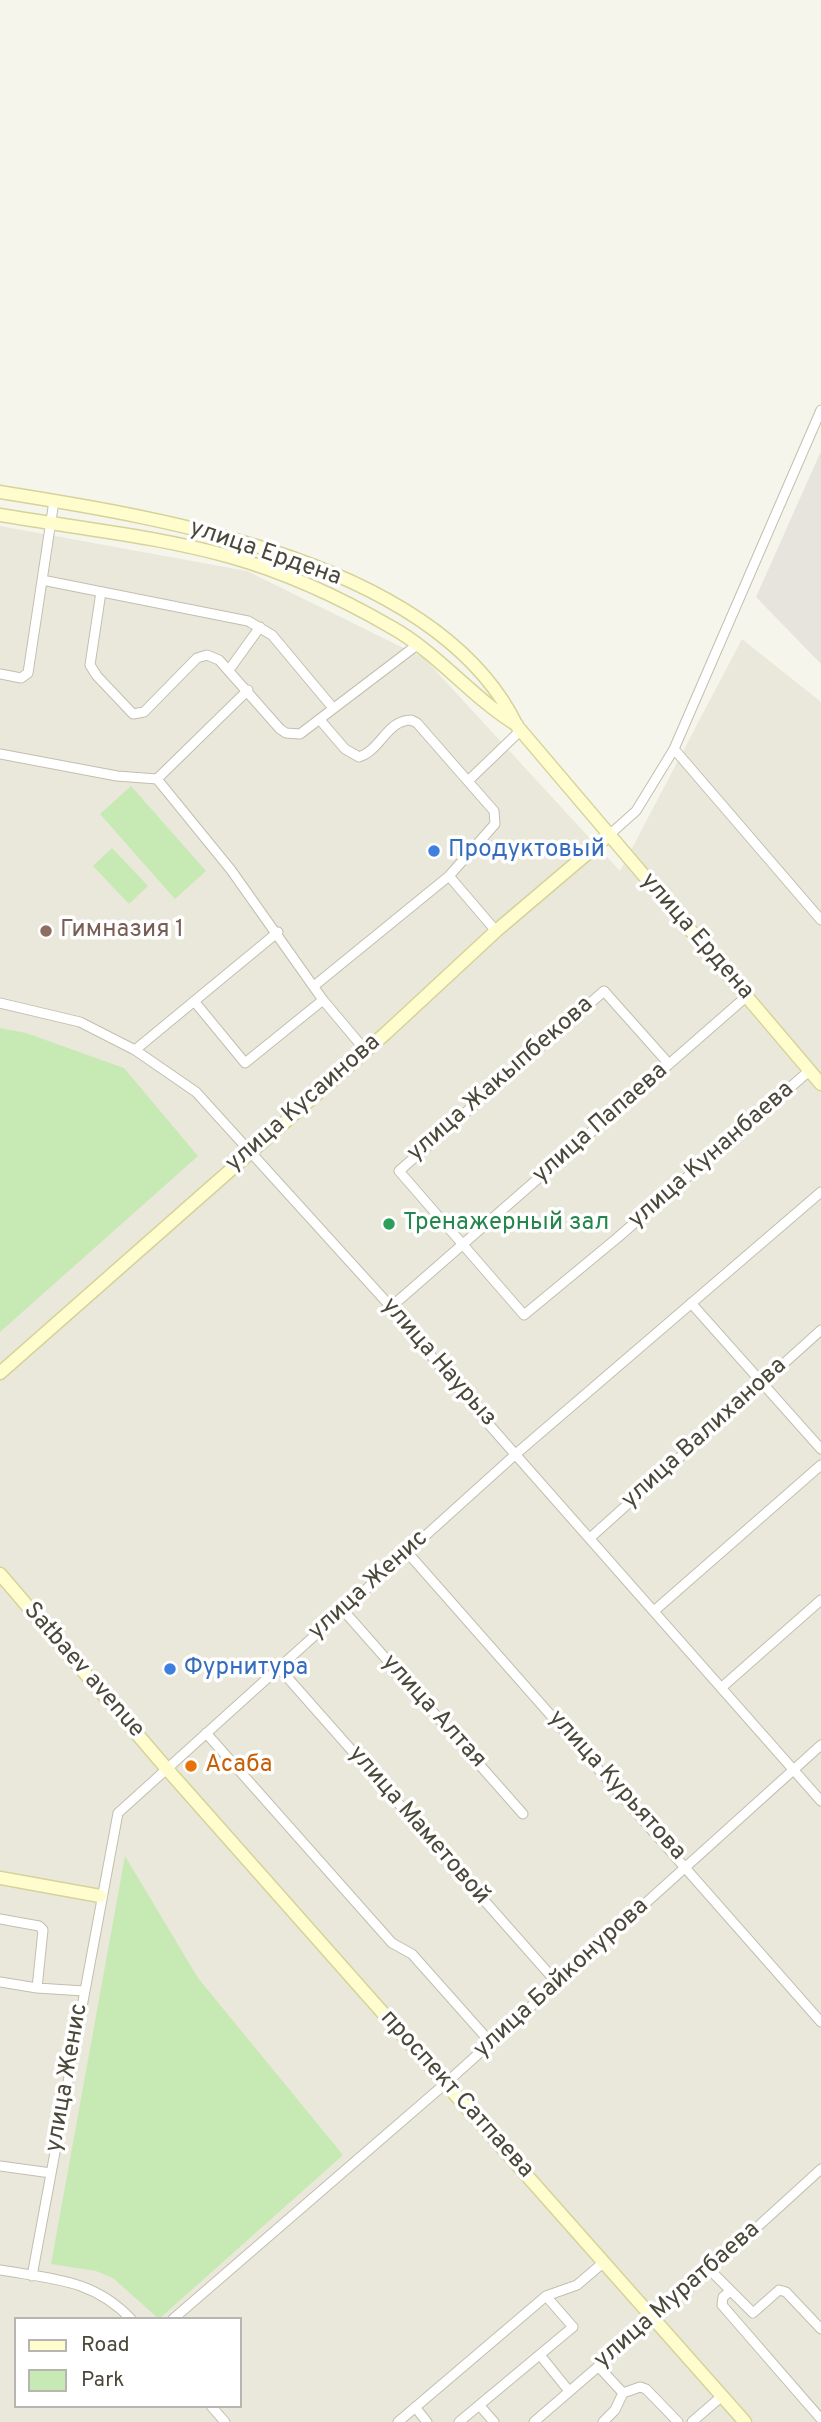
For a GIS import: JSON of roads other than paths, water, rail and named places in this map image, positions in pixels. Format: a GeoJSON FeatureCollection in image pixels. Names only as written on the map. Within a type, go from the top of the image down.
{"type":"FeatureCollection","features":[{"type":"Feature","properties":{"kind":"street"},"geometry":{"type":"LineString","coordinates":[[609,835],[636,811],[674,749],[821,410]]}},
{"type":"Feature","properties":{"kind":"street","name":"улица Ердена"},"geometry":{"type":"LineString","coordinates":[[0,492],[147,517],[232,538],[301,562],[355,585],[428,626],[460,649],[502,695],[519,728],[821,1084]]}},
{"type":"Feature","properties":{"kind":"street"},"geometry":{"type":"LineString","coordinates":[[0,674],[20,678],[28,673],[54,501]]}},
{"type":"Feature","properties":{"kind":"street","name":"улица Ердена"},"geometry":{"type":"LineString","coordinates":[[0,515],[229,556],[297,579],[393,628],[417,645],[488,708],[519,728]]}},
{"type":"Feature","properties":{"kind":"street"},"geometry":{"type":"LineString","coordinates":[[42,580],[248,621],[272,635],[333,708]]}},
{"type":"Feature","properties":{"kind":"street"},"geometry":{"type":"LineString","coordinates":[[101,592],[90,665],[133,714],[144,712],[200,655],[219,660],[286,733],[300,734],[417,645]]}},
{"type":"Feature","properties":{"kind":"street"},"geometry":{"type":"LineString","coordinates":[[229,670],[260,627]]}},
{"type":"Feature","properties":{"kind":"street"},"geometry":{"type":"LineString","coordinates":[[157,779],[248,690]]}},
{"type":"Feature","properties":{"kind":"street"},"geometry":{"type":"LineString","coordinates":[[314,986],[449,876],[495,824],[494,811],[417,723],[411,720],[397,723],[371,751],[359,757],[345,749],[320,720]]}},
{"type":"Feature","properties":{"kind":"street"},"geometry":{"type":"LineString","coordinates":[[468,781],[519,728]]}},
{"type":"Feature","properties":{"kind":"street"},"geometry":{"type":"LineString","coordinates":[[674,749],[821,920]]}},
{"type":"Feature","properties":{"kind":"street"},"geometry":{"type":"LineString","coordinates":[[0,754],[117,776],[157,779],[278,932],[323,1000],[365,1050]]}},
{"type":"Feature","properties":{"kind":"street","name":"улица Кусаинова"},"geometry":{"type":"LineString","coordinates":[[0,1373],[496,931],[609,835]]}},
{"type":"Feature","properties":{"kind":"street"},"geometry":{"type":"LineString","coordinates":[[449,876],[496,931]]}},
{"type":"Feature","properties":{"kind":"street"},"geometry":{"type":"LineString","coordinates":[[135,1050],[278,932]]}},
{"type":"Feature","properties":{"kind":"street","name":"улица Жакыпбекова"},"geometry":{"type":"LineString","coordinates":[[463,1244],[401,1174],[401,1168],[601,992],[606,992],[669,1064]]}},
{"type":"Feature","properties":{"kind":"street","name":"улица Папаева"},"geometry":{"type":"LineString","coordinates":[[391,1307],[747,996]]}},
{"type":"Feature","properties":{"kind":"street"},"geometry":{"type":"LineString","coordinates":[[194,1001],[245,1063],[323,1000]]}},
{"type":"Feature","properties":{"kind":"street","name":"улица Наурыз"},"geometry":{"type":"LineString","coordinates":[[0,1003],[80,1022],[135,1050],[196,1092],[391,1307],[470,1403],[517,1452],[821,1801]]}},
{"type":"Feature","properties":{"kind":"street","name":"улица Кунанбаева"},"geometry":{"type":"LineString","coordinates":[[463,1244],[524,1315],[627,1230],[810,1070]]}},
{"type":"Feature","properties":{"kind":"street","name":"улица Женис"},"geometry":{"type":"LineString","coordinates":[[32,2276],[117,1813],[517,1452],[821,1192]]}},
{"type":"Feature","properties":{"kind":"street"},"geometry":{"type":"LineString","coordinates":[[691,1303],[821,1449]]}},
{"type":"Feature","properties":{"kind":"street","name":"улица Валиханова"},"geometry":{"type":"LineString","coordinates":[[590,1538],[821,1330]]}},
{"type":"Feature","properties":{"kind":"street"},"geometry":{"type":"LineString","coordinates":[[654,1611],[821,1465]]}},
{"type":"Feature","properties":{"kind":"street","name":"улица Курьятова"},"geometry":{"type":"LineString","coordinates":[[407,1552],[686,1865],[821,2022]]}},
{"type":"Feature","properties":{"kind":"street","name":"Satbaev avenue"},"geometry":{"type":"LineString","coordinates":[[0,1574],[167,1769]]}},
{"type":"Feature","properties":{"kind":"street"},"geometry":{"type":"LineString","coordinates":[[721,1688],[821,1600]]}},
{"type":"Feature","properties":{"kind":"street","name":"улица Алтая"},"geometry":{"type":"LineString","coordinates":[[342,1610],[523,1814]]}},
{"type":"Feature","properties":{"kind":"street","name":"улица Маметовой"},"geometry":{"type":"LineString","coordinates":[[279,1668],[558,1984]]}},
{"type":"Feature","properties":{"kind":"street"},"geometry":{"type":"LineString","coordinates":[[206,1733],[392,1943],[412,1954],[491,2043]]}},
{"type":"Feature","properties":{"kind":"street","name":"улица Байконурова"},"geometry":{"type":"LineString","coordinates":[[175,2317],[558,1984],[821,1745]]}},
{"type":"Feature","properties":{"kind":"street","name":"проспект Сатпаева"},"geometry":{"type":"LineString","coordinates":[[167,1769],[744,2422]]}},
{"type":"Feature","properties":{"kind":"street"},"geometry":{"type":"LineString","coordinates":[[0,1878],[100,1896]]}},
{"type":"Feature","properties":{"kind":"street"},"geometry":{"type":"LineString","coordinates":[[0,1919],[39,1926],[43,1930],[37,1988]]}},
{"type":"Feature","properties":{"kind":"street"},"geometry":{"type":"LineString","coordinates":[[0,1982],[84,1991]]}},
{"type":"Feature","properties":{"kind":"street"},"geometry":{"type":"LineString","coordinates":[[0,2166],[51,2173]]}},
{"type":"Feature","properties":{"kind":"street","name":"улица Муратбаева"},"geometry":{"type":"LineString","coordinates":[[534,2422],[710,2270],[821,2169]]}},
{"type":"Feature","properties":{"kind":"street"},"geometry":{"type":"LineString","coordinates":[[398,2422],[547,2296],[577,2285],[604,2262]]}},
{"type":"Feature","properties":{"kind":"street"},"geometry":{"type":"LineString","coordinates":[[0,2270],[97,2290],[113,2300],[129,2317]]}},
{"type":"Feature","properties":{"kind":"street"},"geometry":{"type":"LineString","coordinates":[[710,2270],[752,2314],[779,2290],[786,2292],[821,2329]]}},
{"type":"Feature","properties":{"kind":"street"},"geometry":{"type":"LineString","coordinates":[[729,2292],[723,2297],[722,2305],[821,2419]]}},
{"type":"Feature","properties":{"kind":"street"},"geometry":{"type":"LineString","coordinates":[[459,2422],[573,2327],[547,2296]]}},
{"type":"Feature","properties":{"kind":"street"},"geometry":{"type":"LineString","coordinates":[[540,2355],[569,2391]]}},
{"type":"Feature","properties":{"kind":"street"},"geometry":{"type":"LineString","coordinates":[[598,2366],[623,2393]]}},
{"type":"Feature","properties":{"kind":"street"},"geometry":{"type":"LineString","coordinates":[[603,2422],[615,2410],[623,2393],[640,2387],[646,2389],[678,2422]]}},
{"type":"Feature","properties":{"kind":"street"},"geometry":{"type":"LineString","coordinates":[[692,2422],[722,2396]]}},
{"type":"Feature","properties":{"kind":"street"},"geometry":{"type":"LineString","coordinates":[[479,2405],[494,2422]]}},
{"type":"Feature","properties":{"kind":"street"},"geometry":{"type":"LineString","coordinates":[[415,2407],[427,2422]]}},
{"type":"Feature","properties":{"kind":"street"},"geometry":{"type":"LineString","coordinates":[[213,2408],[225,2422]]}},
{"type":"Feature","properties":{"kind":"place","name":"Продуктовый"},"geometry":{"type":"Point","coordinates":[434,851]}},
{"type":"Feature","properties":{"kind":"place","name":"Гимназия 1"},"geometry":{"type":"Point","coordinates":[46,931]}},
{"type":"Feature","properties":{"kind":"place","name":"Тренажерный зал"},"geometry":{"type":"Point","coordinates":[389,1224]}},
{"type":"Feature","properties":{"kind":"place","name":"Фурнитура"},"geometry":{"type":"Point","coordinates":[170,1669]}},
{"type":"Feature","properties":{"kind":"place","name":"Асаба"},"geometry":{"type":"Point","coordinates":[191,1766]}}]}
